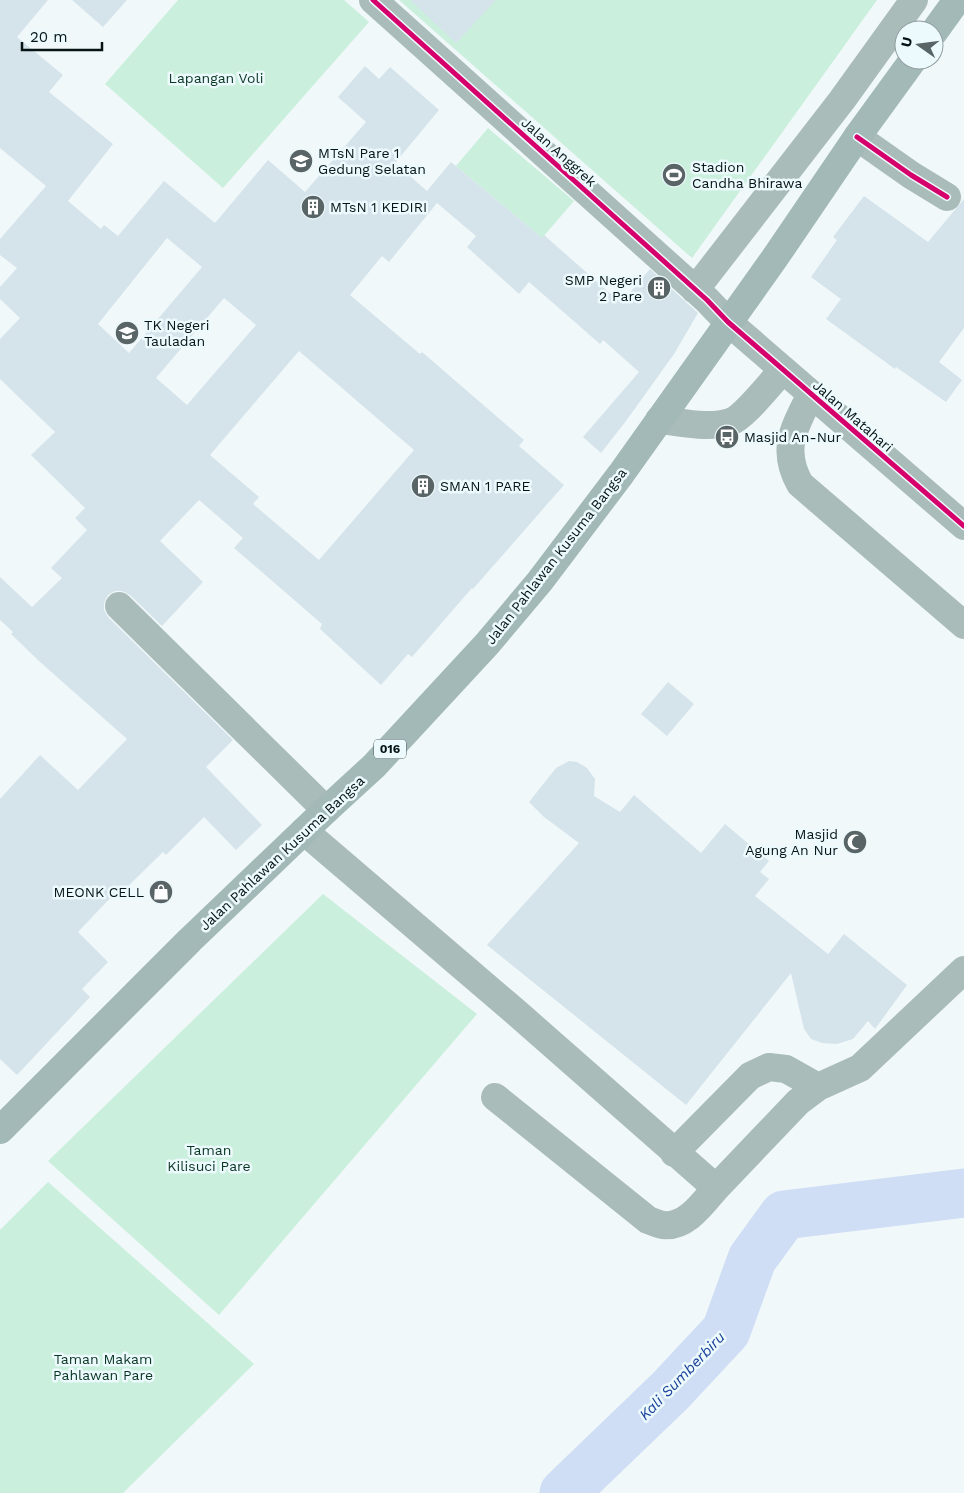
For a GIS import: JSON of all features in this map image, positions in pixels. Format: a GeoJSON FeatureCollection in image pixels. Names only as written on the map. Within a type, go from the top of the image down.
{"type":"FeatureCollection","features":[{"type":"Feature","properties":{"kind":"main road"},"geometry":{"type":"LineString","coordinates":[[942,20],[956,0]]}},
{"type":"Feature","properties":{"kind":"main road","name":"016"},"geometry":{"type":"LineString","coordinates":[[728,322],[906,70]]}},
{"type":"Feature","properties":{"kind":"main road","name":"Jalan Pahlawan Kusuma Bangsa"},"geometry":{"type":"LineString","coordinates":[[0,1130],[190,940],[374,766],[487,644],[540,581],[659,420],[728,322]]}},
{"type":"Feature","properties":{"kind":"street","name":"Jalan Anggrek"},"geometry":{"type":"LineString","coordinates":[[373,0],[695,290],[728,322]]}},
{"type":"Feature","properties":{"kind":"street"},"geometry":{"type":"LineString","coordinates":[[695,290],[865,68],[914,0]]}},
{"type":"Feature","properties":{"kind":"street"},"geometry":{"type":"LineString","coordinates":[[865,68],[891,90]]}},
{"type":"Feature","properties":{"kind":"street"},"geometry":{"type":"LineString","coordinates":[[857,137],[910,175],[947,197]]}},
{"type":"Feature","properties":{"kind":"street","name":"Jalan Matahari"},"geometry":{"type":"LineString","coordinates":[[728,322],[964,526]]}},
{"type":"Feature","properties":{"kind":"street"},"geometry":{"type":"LineString","coordinates":[[659,420],[719,425],[732,422],[741,415],[783,370]]}},
{"type":"Feature","properties":{"kind":"street"},"geometry":{"type":"LineString","coordinates":[[811,394],[792,432],[790,454],[792,470],[800,484],[964,625]]}},
{"type":"Feature","properties":{"kind":"street"},"geometry":{"type":"LineString","coordinates":[[120,606],[326,810]]}},
{"type":"Feature","properties":{"kind":"street"},"geometry":{"type":"LineString","coordinates":[[304,831],[518,1014],[716,1188]]}},
{"type":"Feature","properties":{"kind":"street"},"geometry":{"type":"LineString","coordinates":[[495,1097],[648,1220],[664,1225],[674,1224],[685,1220],[798,1102],[818,1087],[860,1068],[964,970]]}},
{"type":"Feature","properties":{"kind":"street"},"geometry":{"type":"LineString","coordinates":[[674,1153],[750,1076],[769,1067],[786,1069],[818,1087]]}},
{"type":"Feature","properties":{"kind":"green space","name":"Lapangan Voli"},"geometry":{"type":"Polygon","coordinates":[[[178,0],[344,0],[369,22],[223,188],[105,84],[178,0]]]}},
{"type":"Feature","properties":{"kind":"green space","name":"Stadion Candha Bhirawa"},"geometry":{"type":"Polygon","coordinates":[[[399,0],[877,0],[692,258],[399,0]]]}},
{"type":"Feature","properties":{"kind":"green space"},"geometry":{"type":"Polygon","coordinates":[[[488,128],[574,201],[542,238],[456,166],[488,128]]]}},
{"type":"Feature","properties":{"kind":"green space","name":"Taman Kilisuci Pare"},"geometry":{"type":"Polygon","coordinates":[[[323,894],[477,1014],[219,1315],[48,1161],[323,894]]]}},
{"type":"Feature","properties":{"kind":"green space","name":"Taman Makam Pahlawan Pare"},"geometry":{"type":"Polygon","coordinates":[[[48,1182],[254,1364],[123,1493],[0,1493],[0,1230],[48,1182]]]}},
{"type":"Feature","properties":{"kind":"building"},"geometry":{"type":"Polygon","coordinates":[[[0,0],[48,0],[17,37],[63,75],[49,92],[113,144],[68,201],[101,229],[104,225],[118,236],[164,181],[215,223],[268,160],[305,192],[366,122],[338,97],[365,66],[379,79],[390,67],[439,110],[395,163],[427,191],[451,162],[542,238],[544,235],[621,303],[650,269],[698,313],[674,354],[601,453],[583,437],[639,372],[603,340],[600,344],[529,282],[519,294],[467,247],[476,236],[437,203],[389,262],[382,256],[350,295],[420,354],[422,352],[524,440],[519,446],[564,485],[412,657],[408,654],[381,685],[320,629],[322,624],[234,548],[243,538],[199,500],[160,541],[203,582],[162,626],[130,595],[122,591],[115,591],[108,595],[104,603],[104,610],[108,617],[233,740],[206,767],[262,825],[236,850],[204,817],[166,855],[163,852],[117,897],[114,894],[78,932],[108,962],[82,989],[90,997],[17,1075],[0,1059],[0,799],[40,755],[78,790],[127,739],[39,661],[11,634],[13,632],[0,620],[0,577],[32,607],[62,578],[51,568],[87,530],[75,518],[85,508],[31,455],[55,432],[0,379],[0,339],[20,318],[0,299],[0,287],[17,268],[0,255],[0,239],[46,186],[0,148],[0,0]],[[167,238],[98,324],[129,353],[202,267],[167,238]],[[224,298],[156,378],[187,405],[256,325],[224,298]],[[299,351],[210,455],[259,497],[253,504],[319,560],[414,450],[299,351]]]}},
{"type":"Feature","properties":{"kind":"building"},"geometry":{"type":"Polygon","coordinates":[[[72,0],[127,0],[103,27],[72,0]]]}},
{"type":"Feature","properties":{"kind":"building"},"geometry":{"type":"Polygon","coordinates":[[[410,0],[496,0],[456,43],[410,0]]]}},
{"type":"Feature","properties":{"kind":"building"},"geometry":{"type":"Polygon","coordinates":[[[864,196],[928,242],[964,199],[964,328],[939,362],[962,380],[946,402],[896,367],[895,369],[826,319],[841,299],[811,277],[837,240],[833,237],[864,196]]]}},
{"type":"Feature","properties":{"kind":"building"},"geometry":{"type":"Polygon","coordinates":[[[668,682],[694,704],[667,736],[641,714],[668,682]]]}},
{"type":"Feature","properties":{"kind":"building"},"geometry":{"type":"Polygon","coordinates":[[[569,761],[577,762],[587,768],[595,779],[594,796],[620,812],[634,795],[701,853],[725,824],[769,861],[760,872],[769,879],[755,896],[828,954],[844,934],[907,985],[875,1029],[868,1021],[853,1039],[837,1044],[822,1043],[811,1039],[804,1029],[791,973],[686,1105],[487,945],[579,843],[544,817],[529,802],[556,768],[569,761]]]}},
{"type":"Feature","properties":{"kind":"waterway","name":"Kali Sumberbiru"},"geometry":{"type":"LineString","coordinates":[[564,1493],[670,1391],[726,1331],[752,1259],[784,1215],[964,1193]]}},
{"type":"Feature","properties":{"kind":"cycle path"},"geometry":{"type":"LineString","coordinates":[[373,0],[707,300],[728,322],[964,526]]}},
{"type":"Feature","properties":{"kind":"cycle path"},"geometry":{"type":"LineString","coordinates":[[857,137],[911,175],[947,197]]}},
{"type":"Feature","properties":{"kind":"place","name":"MTsN Pare 1 Gedung Selatan"},"geometry":{"type":"Point","coordinates":[301,161]}},
{"type":"Feature","properties":{"kind":"place","name":"Stadion Candha Bhirawa"},"geometry":{"type":"Point","coordinates":[674,175]}},
{"type":"Feature","properties":{"kind":"place","name":"MTsN 1 KEDIRI"},"geometry":{"type":"Point","coordinates":[313,207]}},
{"type":"Feature","properties":{"kind":"place","name":"SMP Negeri 2 Pare"},"geometry":{"type":"Point","coordinates":[659,288]}},
{"type":"Feature","properties":{"kind":"place","name":"TK Negeri Tauladan"},"geometry":{"type":"Point","coordinates":[127,333]}},
{"type":"Feature","properties":{"kind":"place","name":"Masjid An-Nur"},"geometry":{"type":"Point","coordinates":[727,437]}},
{"type":"Feature","properties":{"kind":"place","name":"SMAN 1 PARE"},"geometry":{"type":"Point","coordinates":[423,486]}},
{"type":"Feature","properties":{"kind":"place","name":"Masjid Agung An Nur"},"geometry":{"type":"Point","coordinates":[855,842]}},
{"type":"Feature","properties":{"kind":"place","name":"MEONK CELL"},"geometry":{"type":"Point","coordinates":[161,892]}}]}
